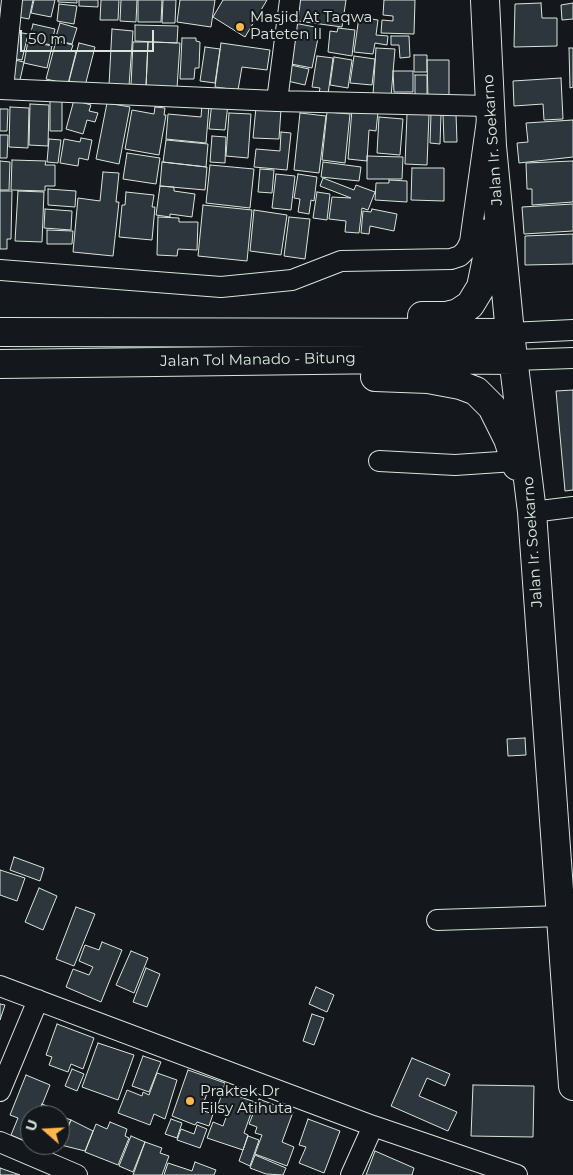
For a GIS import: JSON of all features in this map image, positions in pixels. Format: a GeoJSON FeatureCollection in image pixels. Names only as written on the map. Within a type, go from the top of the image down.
{"type":"FeatureCollection","features":[{"type":"Feature","properties":{"kind":"highway","name":"Jalan Ir. Soekarno"},"geometry":{"type":"LineString","coordinates":[[486,0],[492,146],[510,333],[515,360],[532,512],[572,1050],[573,1086]]}},
{"type":"Feature","properties":{"kind":"highway"},"geometry":{"type":"LineString","coordinates":[[260,332],[338,316],[446,316],[458,314],[470,305],[481,287],[487,258],[492,146]]}},
{"type":"Feature","properties":{"kind":"highway","name":"Jalan Tol Manado - Bitung"},"geometry":{"type":"LineString","coordinates":[[0,332],[510,333]]}},
{"type":"Feature","properties":{"kind":"highway"},"geometry":{"type":"LineString","coordinates":[[246,360],[336,376],[428,379],[460,385],[476,391],[492,407],[508,439],[532,512]]}},
{"type":"Feature","properties":{"kind":"highway","name":"Jalan Tol Manado - Bitung"},"geometry":{"type":"LineString","coordinates":[[0,364],[246,360],[515,360]]}},
{"type":"Feature","properties":{"kind":"street"},"geometry":{"type":"LineString","coordinates":[[0,270],[221,287],[292,280],[342,261],[451,259],[460,256],[470,242],[489,106],[278,101],[2,89],[12,0]]}},
{"type":"Feature","properties":{"kind":"street"},"geometry":{"type":"LineString","coordinates":[[278,101],[290,0]]}},
{"type":"Feature","properties":{"kind":"street"},"geometry":{"type":"LineString","coordinates":[[510,333],[573,330]]}},
{"type":"Feature","properties":{"kind":"street"},"geometry":{"type":"LineString","coordinates":[[515,360],[573,358]]}},
{"type":"Feature","properties":{"kind":"street"},"geometry":{"type":"LineString","coordinates":[[379,461],[455,465],[515,460]]}},
{"type":"Feature","properties":{"kind":"street"},"geometry":{"type":"LineString","coordinates":[[532,512],[573,507]]}},
{"type":"Feature","properties":{"kind":"street"},"geometry":{"type":"LineString","coordinates":[[437,920],[561,916]]}},
{"type":"Feature","properties":{"kind":"street"},"geometry":{"type":"LineString","coordinates":[[0,986],[373,1126],[517,1175]]}},
{"type":"Feature","properties":{"kind":"street"},"geometry":{"type":"LineString","coordinates":[[0,1091],[38,1000]]}},
{"type":"Feature","properties":{"kind":"street"},"geometry":{"type":"LineString","coordinates":[[351,1175],[373,1126]]}},
{"type":"Feature","properties":{"kind":"street"},"geometry":{"type":"LineString","coordinates":[[0,1142],[77,1175]]}},
{"type":"Feature","properties":{"kind":"building"},"geometry":{"type":"Polygon","coordinates":[[[16,0],[33,0],[29,19],[13,16],[16,0]]]}},
{"type":"Feature","properties":{"kind":"building"},"geometry":{"type":"Polygon","coordinates":[[[34,0],[55,0],[51,17],[31,13],[34,0]]]}},
{"type":"Feature","properties":{"kind":"building"},"geometry":{"type":"Polygon","coordinates":[[[58,0],[77,0],[77,3],[58,2],[58,0]]]}},
{"type":"Feature","properties":{"kind":"building"},"geometry":{"type":"Polygon","coordinates":[[[79,0],[98,0],[98,7],[79,6],[79,0]]]}},
{"type":"Feature","properties":{"kind":"building"},"geometry":{"type":"Polygon","coordinates":[[[101,0],[119,0],[118,20],[100,20],[101,0]]]}},
{"type":"Feature","properties":{"kind":"building"},"geometry":{"type":"Polygon","coordinates":[[[121,0],[137,0],[136,22],[120,21],[121,0]]]}},
{"type":"Feature","properties":{"kind":"building"},"geometry":{"type":"Polygon","coordinates":[[[138,0],[162,0],[161,22],[138,22],[138,0]]]}},
{"type":"Feature","properties":{"kind":"building"},"geometry":{"type":"Polygon","coordinates":[[[163,0],[176,0],[175,23],[162,23],[163,0]]]}},
{"type":"Feature","properties":{"kind":"building"},"geometry":{"type":"Polygon","coordinates":[[[180,0],[215,0],[211,27],[177,22],[180,0]]]}},
{"type":"Feature","properties":{"kind":"building","name":"Masjid At Taqwa Pateten II"},"geometry":{"type":"Polygon","coordinates":[[[223,0],[267,0],[245,37],[213,17],[223,0]]]}},
{"type":"Feature","properties":{"kind":"building"},"geometry":{"type":"Polygon","coordinates":[[[294,0],[346,0],[342,27],[291,20],[294,0]]]}},
{"type":"Feature","properties":{"kind":"building"},"geometry":{"type":"Polygon","coordinates":[[[384,0],[415,0],[414,34],[381,33],[382,20],[393,21],[393,16],[383,15],[384,0]]]}},
{"type":"Feature","properties":{"kind":"building"},"geometry":{"type":"Polygon","coordinates":[[[541,3],[542,18],[557,18],[557,46],[514,47],[515,4],[541,3]]]}},
{"type":"Feature","properties":{"kind":"building"},"geometry":{"type":"Polygon","coordinates":[[[573,3],[573,19],[562,20],[561,5],[573,3]]]}},
{"type":"Feature","properties":{"kind":"building"},"geometry":{"type":"Polygon","coordinates":[[[59,4],[77,6],[74,24],[57,21],[59,4]]]}},
{"type":"Feature","properties":{"kind":"building"},"geometry":{"type":"Polygon","coordinates":[[[359,17],[378,20],[376,35],[388,36],[387,45],[375,43],[373,54],[354,52],[359,17]]]}},
{"type":"Feature","properties":{"kind":"building"},"geometry":{"type":"Polygon","coordinates":[[[60,23],[77,28],[72,44],[55,40],[60,23]]]}},
{"type":"Feature","properties":{"kind":"building"},"geometry":{"type":"Polygon","coordinates":[[[294,23],[320,28],[312,68],[286,63],[294,23]]]}},
{"type":"Feature","properties":{"kind":"building"},"geometry":{"type":"Polygon","coordinates":[[[33,24],[55,29],[51,45],[29,40],[33,24]]]}},
{"type":"Feature","properties":{"kind":"building"},"geometry":{"type":"Polygon","coordinates":[[[135,25],[178,26],[177,43],[135,41],[135,25]]]}},
{"type":"Feature","properties":{"kind":"building"},"geometry":{"type":"Polygon","coordinates":[[[338,28],[355,30],[352,56],[328,52],[330,31],[337,32],[338,28]]]}},
{"type":"Feature","properties":{"kind":"building"},"geometry":{"type":"Polygon","coordinates":[[[112,29],[133,31],[129,86],[109,85],[112,29]]]}},
{"type":"Feature","properties":{"kind":"building"},"geometry":{"type":"Polygon","coordinates":[[[16,32],[28,34],[22,60],[11,58],[16,32]]]}},
{"type":"Feature","properties":{"kind":"building"},"geometry":{"type":"Polygon","coordinates":[[[391,36],[409,36],[410,57],[400,58],[399,45],[391,45],[391,36]]]}},
{"type":"Feature","properties":{"kind":"building"},"geometry":{"type":"Polygon","coordinates":[[[182,38],[196,38],[196,41],[200,42],[199,68],[195,68],[194,79],[180,79],[182,38]]]}},
{"type":"Feature","properties":{"kind":"building"},"geometry":{"type":"Polygon","coordinates":[[[28,41],[52,46],[47,68],[24,63],[28,41]]]}},
{"type":"Feature","properties":{"kind":"building"},"geometry":{"type":"Polygon","coordinates":[[[56,41],[73,45],[71,51],[76,52],[68,84],[46,79],[56,41]]]}},
{"type":"Feature","properties":{"kind":"building"},"geometry":{"type":"Polygon","coordinates":[[[133,42],[148,42],[146,87],[131,86],[133,42]]]}},
{"type":"Feature","properties":{"kind":"building"},"geometry":{"type":"Polygon","coordinates":[[[148,42],[180,43],[177,88],[146,87],[148,42]]]}},
{"type":"Feature","properties":{"kind":"building"},"geometry":{"type":"Polygon","coordinates":[[[79,43],[95,47],[85,86],[69,81],[79,43]]]}},
{"type":"Feature","properties":{"kind":"building"},"geometry":{"type":"Polygon","coordinates":[[[221,43],[270,50],[267,70],[242,67],[238,90],[215,87],[221,43]]]}},
{"type":"Feature","properties":{"kind":"building"},"geometry":{"type":"Polygon","coordinates":[[[205,47],[220,49],[215,83],[200,81],[205,47]]]}},
{"type":"Feature","properties":{"kind":"building"},"geometry":{"type":"Polygon","coordinates":[[[376,48],[395,49],[391,97],[373,95],[376,48]]]}},
{"type":"Feature","properties":{"kind":"building"},"geometry":{"type":"Polygon","coordinates":[[[569,48],[573,48],[573,87],[570,88],[569,48]]]}},
{"type":"Feature","properties":{"kind":"building"},"geometry":{"type":"Polygon","coordinates":[[[414,55],[427,55],[427,72],[414,72],[414,55]]]}},
{"type":"Feature","properties":{"kind":"building"},"geometry":{"type":"Polygon","coordinates":[[[317,56],[333,58],[328,94],[319,93],[320,88],[312,87],[317,56]]]}},
{"type":"Feature","properties":{"kind":"building"},"geometry":{"type":"Polygon","coordinates":[[[354,56],[375,59],[372,85],[350,83],[354,56]]]}},
{"type":"Feature","properties":{"kind":"building"},"geometry":{"type":"Polygon","coordinates":[[[334,57],[352,60],[348,88],[330,85],[334,57]]]}},
{"type":"Feature","properties":{"kind":"building"},"geometry":{"type":"Polygon","coordinates":[[[10,59],[24,62],[20,80],[7,78],[10,59]]]}},
{"type":"Feature","properties":{"kind":"building"},"geometry":{"type":"Polygon","coordinates":[[[427,60],[449,60],[449,98],[428,98],[427,60]]]}},
{"type":"Feature","properties":{"kind":"building"},"geometry":{"type":"Polygon","coordinates":[[[286,64],[309,69],[305,85],[283,80],[286,64]]]}},
{"type":"Feature","properties":{"kind":"building"},"geometry":{"type":"Polygon","coordinates":[[[393,71],[413,71],[413,92],[394,92],[393,71]]]}},
{"type":"Feature","properties":{"kind":"building"},"geometry":{"type":"Polygon","coordinates":[[[415,75],[427,75],[427,96],[415,96],[415,75]]]}},
{"type":"Feature","properties":{"kind":"building"},"geometry":{"type":"Polygon","coordinates":[[[561,78],[563,119],[544,120],[543,104],[514,106],[513,81],[561,78]]]}},
{"type":"Feature","properties":{"kind":"building"},"geometry":{"type":"Polygon","coordinates":[[[50,99],[62,100],[62,131],[50,131],[50,99]]]}},
{"type":"Feature","properties":{"kind":"building"},"geometry":{"type":"Polygon","coordinates":[[[74,100],[91,105],[89,111],[98,113],[95,122],[87,120],[83,134],[66,129],[74,100]]]}},
{"type":"Feature","properties":{"kind":"building"},"geometry":{"type":"Polygon","coordinates":[[[212,102],[228,104],[225,130],[209,129],[212,102]]]}},
{"type":"Feature","properties":{"kind":"building"},"geometry":{"type":"Polygon","coordinates":[[[107,103],[130,107],[119,164],[96,159],[107,103]]]}},
{"type":"Feature","properties":{"kind":"building"},"geometry":{"type":"Polygon","coordinates":[[[30,104],[49,105],[48,146],[29,145],[30,104]]]}},
{"type":"Feature","properties":{"kind":"building"},"geometry":{"type":"Polygon","coordinates":[[[202,105],[209,106],[206,143],[166,139],[168,114],[201,117],[202,105]]]}},
{"type":"Feature","properties":{"kind":"building"},"geometry":{"type":"Polygon","coordinates":[[[10,107],[29,108],[28,148],[9,147],[10,107]]]}},
{"type":"Feature","properties":{"kind":"building"},"geometry":{"type":"Polygon","coordinates":[[[155,107],[165,108],[164,115],[166,115],[159,155],[125,149],[132,110],[154,114],[155,107]]]}},
{"type":"Feature","properties":{"kind":"building"},"geometry":{"type":"Polygon","coordinates":[[[256,107],[281,109],[279,139],[253,138],[256,107]]]}},
{"type":"Feature","properties":{"kind":"building"},"geometry":{"type":"Polygon","coordinates":[[[0,109],[8,109],[7,131],[0,131],[0,109]]]}},
{"type":"Feature","properties":{"kind":"building"},"geometry":{"type":"Polygon","coordinates":[[[352,109],[378,112],[376,131],[369,130],[367,161],[348,159],[352,109]]]}},
{"type":"Feature","properties":{"kind":"building"},"geometry":{"type":"Polygon","coordinates":[[[327,112],[350,114],[345,163],[322,160],[327,112]]]}},
{"type":"Feature","properties":{"kind":"building"},"geometry":{"type":"Polygon","coordinates":[[[229,113],[251,114],[248,158],[226,156],[229,113]]]}},
{"type":"Feature","properties":{"kind":"building"},"geometry":{"type":"Polygon","coordinates":[[[300,113],[326,116],[319,173],[294,170],[300,113]]]}},
{"type":"Feature","properties":{"kind":"building"},"geometry":{"type":"Polygon","coordinates":[[[407,114],[429,114],[427,165],[405,164],[407,114]]]}},
{"type":"Feature","properties":{"kind":"building"},"geometry":{"type":"Polygon","coordinates":[[[431,114],[441,114],[440,144],[430,143],[431,114]]]}},
{"type":"Feature","properties":{"kind":"building"},"geometry":{"type":"Polygon","coordinates":[[[443,114],[456,114],[457,142],[444,142],[443,114]]]}},
{"type":"Feature","properties":{"kind":"building"},"geometry":{"type":"Polygon","coordinates":[[[379,117],[403,119],[400,155],[377,153],[379,117]]]}},
{"type":"Feature","properties":{"kind":"building"},"geometry":{"type":"Polygon","coordinates":[[[573,120],[573,157],[519,163],[517,143],[528,142],[526,123],[573,120]]]}},
{"type":"Feature","properties":{"kind":"building"},"geometry":{"type":"Polygon","coordinates":[[[281,132],[291,133],[287,170],[254,167],[256,149],[280,151],[281,132]]]}},
{"type":"Feature","properties":{"kind":"building"},"geometry":{"type":"Polygon","coordinates":[[[0,135],[8,135],[7,158],[0,158],[0,135]]]}},
{"type":"Feature","properties":{"kind":"building"},"geometry":{"type":"Polygon","coordinates":[[[212,136],[226,137],[225,163],[210,162],[212,136]]]}},
{"type":"Feature","properties":{"kind":"building"},"geometry":{"type":"Polygon","coordinates":[[[81,138],[92,140],[88,160],[79,158],[78,166],[60,163],[64,139],[80,142],[81,138]]]}},
{"type":"Feature","properties":{"kind":"building"},"geometry":{"type":"Polygon","coordinates":[[[49,139],[61,140],[58,163],[47,162],[49,139]]]}},
{"type":"Feature","properties":{"kind":"building"},"geometry":{"type":"Polygon","coordinates":[[[166,140],[208,144],[206,167],[163,162],[166,140]]]}},
{"type":"Feature","properties":{"kind":"building"},"geometry":{"type":"Polygon","coordinates":[[[127,153],[160,158],[156,184],[123,179],[127,153]]]}},
{"type":"Feature","properties":{"kind":"building"},"geometry":{"type":"Polygon","coordinates":[[[367,156],[403,157],[402,179],[367,179],[367,156]]]}},
{"type":"Feature","properties":{"kind":"building"},"geometry":{"type":"Polygon","coordinates":[[[12,160],[46,161],[45,165],[55,165],[55,186],[45,186],[45,191],[11,190],[12,160]]]}},
{"type":"Feature","properties":{"kind":"building"},"geometry":{"type":"Polygon","coordinates":[[[0,161],[10,162],[9,190],[0,190],[0,161]]]}},
{"type":"Feature","properties":{"kind":"building"},"geometry":{"type":"Polygon","coordinates":[[[573,161],[573,202],[532,205],[532,189],[527,189],[526,163],[573,161]]]}},
{"type":"Feature","properties":{"kind":"building"},"geometry":{"type":"Polygon","coordinates":[[[162,162],[207,167],[205,190],[160,186],[162,162]]]}},
{"type":"Feature","properties":{"kind":"building"},"geometry":{"type":"Polygon","coordinates":[[[323,162],[361,167],[359,181],[321,177],[323,162]]]}},
{"type":"Feature","properties":{"kind":"building"},"geometry":{"type":"Polygon","coordinates":[[[210,165],[254,169],[250,208],[206,203],[210,165]]]}},
{"type":"Feature","properties":{"kind":"building"},"geometry":{"type":"Polygon","coordinates":[[[412,168],[444,168],[444,201],[411,200],[412,168]]]}},
{"type":"Feature","properties":{"kind":"building"},"geometry":{"type":"Polygon","coordinates":[[[260,169],[274,170],[272,193],[258,192],[260,169]]]}},
{"type":"Feature","properties":{"kind":"building"},"geometry":{"type":"Polygon","coordinates":[[[103,172],[119,173],[116,202],[119,202],[113,256],[73,252],[78,198],[100,201],[103,172]]]}},
{"type":"Feature","properties":{"kind":"building"},"geometry":{"type":"Polygon","coordinates":[[[276,174],[295,176],[291,210],[272,208],[276,174]]]}},
{"type":"Feature","properties":{"kind":"building"},"geometry":{"type":"Polygon","coordinates":[[[298,174],[317,177],[314,201],[311,200],[309,214],[298,212],[300,199],[294,198],[298,174]]]}},
{"type":"Feature","properties":{"kind":"building"},"geometry":{"type":"Polygon","coordinates":[[[323,178],[354,190],[356,185],[375,192],[368,210],[362,208],[359,233],[345,232],[346,221],[329,219],[332,197],[351,198],[320,186],[323,178]]]}},
{"type":"Feature","properties":{"kind":"building"},"geometry":{"type":"Polygon","coordinates":[[[389,180],[407,181],[407,202],[375,200],[376,183],[389,183],[389,180]]]}},
{"type":"Feature","properties":{"kind":"building"},"geometry":{"type":"Polygon","coordinates":[[[160,186],[174,187],[174,191],[195,194],[192,217],[170,214],[170,217],[156,215],[160,186]]]}},
{"type":"Feature","properties":{"kind":"building"},"geometry":{"type":"Polygon","coordinates":[[[48,189],[76,191],[75,207],[48,205],[48,189]]]}},
{"type":"Feature","properties":{"kind":"building"},"geometry":{"type":"Polygon","coordinates":[[[0,191],[12,191],[11,239],[7,239],[7,249],[0,249],[0,191]]]}},
{"type":"Feature","properties":{"kind":"building"},"geometry":{"type":"Polygon","coordinates":[[[18,191],[44,192],[42,242],[15,241],[18,191]]]}},
{"type":"Feature","properties":{"kind":"building"},"geometry":{"type":"Polygon","coordinates":[[[126,192],[154,195],[152,207],[155,207],[152,240],[119,237],[122,205],[125,205],[126,192]]]}},
{"type":"Feature","properties":{"kind":"building"},"geometry":{"type":"Polygon","coordinates":[[[317,192],[330,194],[327,220],[313,218],[317,192]]]}},
{"type":"Feature","properties":{"kind":"building"},"geometry":{"type":"Polygon","coordinates":[[[573,204],[573,231],[524,234],[522,207],[573,204]]]}},
{"type":"Feature","properties":{"kind":"building"},"geometry":{"type":"Polygon","coordinates":[[[203,205],[252,210],[247,261],[198,256],[203,205]]]}},
{"type":"Feature","properties":{"kind":"building"},"geometry":{"type":"Polygon","coordinates":[[[45,209],[72,211],[71,230],[44,228],[45,209]]]}},
{"type":"Feature","properties":{"kind":"building"},"geometry":{"type":"Polygon","coordinates":[[[372,209],[397,214],[394,231],[370,226],[369,234],[361,233],[363,211],[371,212],[372,209]]]}},
{"type":"Feature","properties":{"kind":"building"},"geometry":{"type":"Polygon","coordinates":[[[254,210],[287,215],[281,255],[250,251],[254,210]]]}},
{"type":"Feature","properties":{"kind":"building"},"geometry":{"type":"Polygon","coordinates":[[[158,217],[179,218],[179,222],[198,222],[197,250],[178,249],[177,256],[157,255],[158,217]]]}},
{"type":"Feature","properties":{"kind":"building"},"geometry":{"type":"Polygon","coordinates":[[[289,217],[310,219],[305,259],[284,256],[289,217]]]}},
{"type":"Feature","properties":{"kind":"building"},"geometry":{"type":"Polygon","coordinates":[[[47,230],[73,231],[72,244],[47,244],[47,230]]]}},
{"type":"Feature","properties":{"kind":"building"},"geometry":{"type":"Polygon","coordinates":[[[573,234],[573,264],[525,265],[525,236],[573,234]]]}},
{"type":"Feature","properties":{"kind":"building"},"geometry":{"type":"Polygon","coordinates":[[[573,390],[573,490],[565,491],[556,391],[573,390]]]}},
{"type":"Feature","properties":{"kind":"building"},"geometry":{"type":"Polygon","coordinates":[[[525,738],[526,755],[508,756],[507,739],[525,738]]]}},
{"type":"Feature","properties":{"kind":"building"},"geometry":{"type":"Polygon","coordinates":[[[14,857],[44,868],[40,881],[10,870],[14,857]]]}},
{"type":"Feature","properties":{"kind":"building"},"geometry":{"type":"Polygon","coordinates":[[[0,870],[25,878],[17,901],[0,895],[0,870]]]}},
{"type":"Feature","properties":{"kind":"building"},"geometry":{"type":"Polygon","coordinates":[[[39,888],[57,896],[43,930],[25,922],[39,888]]]}},
{"type":"Feature","properties":{"kind":"building"},"geometry":{"type":"Polygon","coordinates":[[[76,907],[95,914],[74,966],[56,959],[76,907]]]}},
{"type":"Feature","properties":{"kind":"building"},"geometry":{"type":"Polygon","coordinates":[[[102,942],[122,950],[101,1002],[66,987],[73,969],[89,975],[93,967],[79,961],[85,945],[99,950],[102,942]]]}},
{"type":"Feature","properties":{"kind":"building"},"geometry":{"type":"Polygon","coordinates":[[[131,951],[148,958],[134,993],[116,985],[131,951]]]}},
{"type":"Feature","properties":{"kind":"building"},"geometry":{"type":"Polygon","coordinates":[[[146,968],[160,974],[147,1007],[133,1002],[146,968]]]}},
{"type":"Feature","properties":{"kind":"building"},"geometry":{"type":"Polygon","coordinates":[[[316,987],[334,995],[327,1012],[309,1004],[316,987]]]}},
{"type":"Feature","properties":{"kind":"building"},"geometry":{"type":"Polygon","coordinates":[[[0,1004],[5,1005],[0,1020],[0,1004]]]}},
{"type":"Feature","properties":{"kind":"building"},"geometry":{"type":"Polygon","coordinates":[[[312,1014],[324,1018],[314,1045],[303,1041],[312,1014]]]}},
{"type":"Feature","properties":{"kind":"building"},"geometry":{"type":"Polygon","coordinates":[[[57,1024],[94,1038],[83,1069],[71,1064],[68,1072],[49,1065],[52,1057],[46,1055],[57,1024]]]}},
{"type":"Feature","properties":{"kind":"building"},"geometry":{"type":"Polygon","coordinates":[[[98,1043],[134,1055],[118,1100],[82,1087],[98,1043]]]}},
{"type":"Feature","properties":{"kind":"building"},"geometry":{"type":"Polygon","coordinates":[[[143,1056],[161,1062],[149,1092],[132,1086],[143,1056]]]}},
{"type":"Feature","properties":{"kind":"building"},"geometry":{"type":"Polygon","coordinates":[[[412,1058],[450,1074],[445,1086],[427,1078],[419,1096],[457,1112],[448,1131],[391,1106],[412,1058]]]}},
{"type":"Feature","properties":{"kind":"building"},"geometry":{"type":"Polygon","coordinates":[[[72,1069],[84,1074],[77,1091],[65,1086],[72,1069]]]}},
{"type":"Feature","properties":{"kind":"building","name":"Praktek Dr Filsy Atihuta"},"geometry":{"type":"Polygon","coordinates":[[[188,1070],[225,1083],[222,1093],[209,1088],[201,1110],[213,1114],[209,1126],[197,1122],[195,1125],[172,1116],[188,1070]]]}},
{"type":"Feature","properties":{"kind":"building"},"geometry":{"type":"Polygon","coordinates":[[[157,1073],[177,1080],[165,1119],[154,1114],[150,1125],[118,1113],[127,1090],[142,1096],[143,1092],[149,1095],[157,1073]]]}},
{"type":"Feature","properties":{"kind":"building"},"geometry":{"type":"Polygon","coordinates":[[[26,1075],[50,1085],[42,1105],[20,1105],[20,1139],[11,1135],[18,1118],[10,1115],[26,1075]]]}},
{"type":"Feature","properties":{"kind":"building"},"geometry":{"type":"Polygon","coordinates":[[[473,1085],[534,1086],[533,1137],[471,1136],[473,1085]]]}},
{"type":"Feature","properties":{"kind":"building"},"geometry":{"type":"Polygon","coordinates":[[[223,1091],[255,1102],[244,1133],[248,1135],[243,1150],[207,1138],[213,1122],[223,1126],[229,1109],[218,1105],[223,1091]]]}},
{"type":"Feature","properties":{"kind":"building"},"geometry":{"type":"Polygon","coordinates":[[[259,1099],[293,1112],[282,1142],[294,1147],[287,1166],[255,1154],[262,1135],[255,1133],[257,1127],[249,1124],[259,1099]]]}},
{"type":"Feature","properties":{"kind":"building"},"geometry":{"type":"Polygon","coordinates":[[[171,1119],[182,1123],[177,1138],[165,1134],[171,1119]]]}},
{"type":"Feature","properties":{"kind":"building"},"geometry":{"type":"Polygon","coordinates":[[[308,1119],[340,1131],[324,1173],[299,1163],[306,1147],[299,1145],[308,1119]]]}},
{"type":"Feature","properties":{"kind":"building"},"geometry":{"type":"Polygon","coordinates":[[[71,1120],[93,1131],[85,1151],[70,1147],[71,1120]]]}},
{"type":"Feature","properties":{"kind":"building"},"geometry":{"type":"Polygon","coordinates":[[[110,1122],[127,1129],[125,1136],[129,1138],[118,1165],[85,1152],[96,1124],[107,1129],[110,1122]]]}},
{"type":"Feature","properties":{"kind":"building"},"geometry":{"type":"Polygon","coordinates":[[[197,1125],[207,1129],[200,1148],[177,1140],[181,1129],[194,1134],[197,1125]]]}},
{"type":"Feature","properties":{"kind":"building"},"geometry":{"type":"Polygon","coordinates":[[[131,1136],[145,1142],[133,1172],[119,1166],[131,1136]]]}},
{"type":"Feature","properties":{"kind":"building"},"geometry":{"type":"Polygon","coordinates":[[[248,1136],[259,1140],[250,1166],[239,1161],[248,1136]]]}},
{"type":"Feature","properties":{"kind":"building"},"geometry":{"type":"Polygon","coordinates":[[[145,1142],[162,1148],[160,1153],[169,1156],[162,1175],[133,1175],[145,1142]]]}},
{"type":"Feature","properties":{"kind":"building"},"geometry":{"type":"Polygon","coordinates":[[[375,1151],[414,1168],[412,1175],[366,1175],[375,1151]]]}},
{"type":"Feature","properties":{"kind":"building"},"geometry":{"type":"Polygon","coordinates":[[[255,1155],[286,1168],[283,1175],[266,1174],[250,1168],[255,1155]]]}},
{"type":"Feature","properties":{"kind":"building"},"geometry":{"type":"Polygon","coordinates":[[[195,1162],[216,1170],[214,1175],[164,1175],[168,1163],[192,1171],[195,1162]]]}},
{"type":"Feature","properties":{"kind":"building"},"geometry":{"type":"Polygon","coordinates":[[[0,1168],[20,1175],[0,1175],[0,1168]]]}},
{"type":"Feature","properties":{"kind":"place","name":"Masjid At Taqwa Pateten II"},"geometry":{"type":"Point","coordinates":[240,27]}},
{"type":"Feature","properties":{"kind":"place","name":"Praktek Dr Filsy Atihuta"},"geometry":{"type":"Point","coordinates":[190,1101]}}]}
